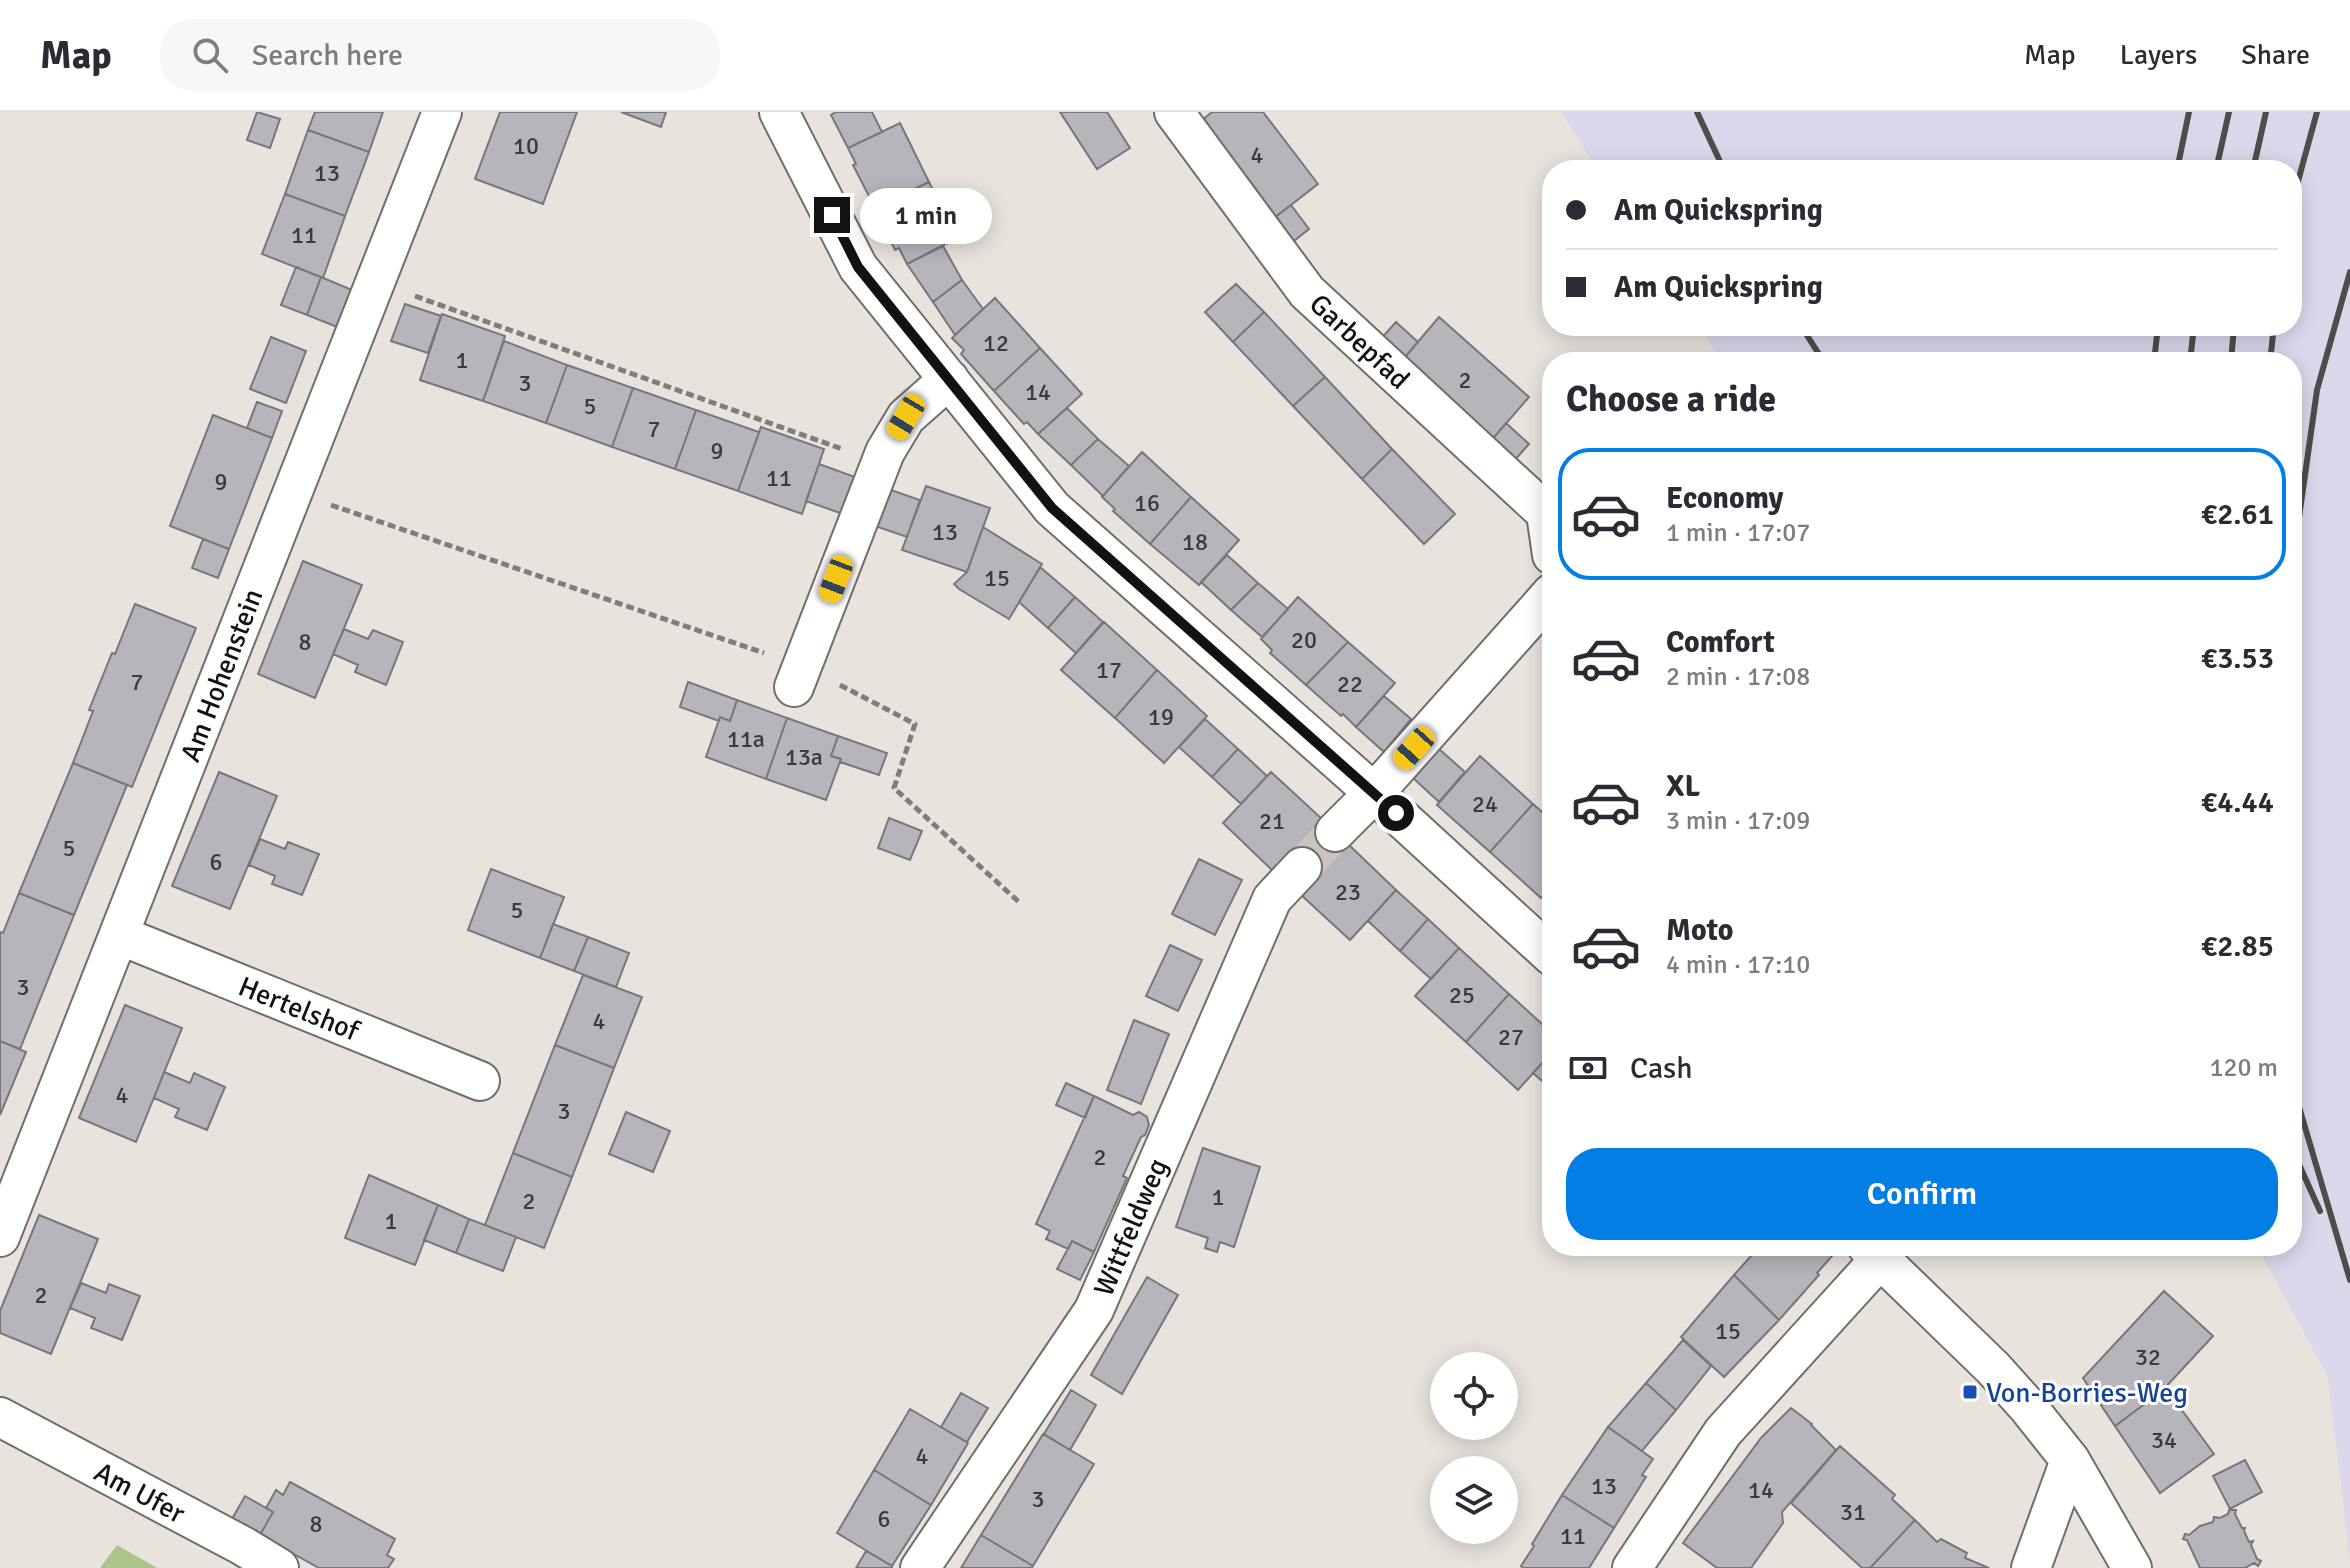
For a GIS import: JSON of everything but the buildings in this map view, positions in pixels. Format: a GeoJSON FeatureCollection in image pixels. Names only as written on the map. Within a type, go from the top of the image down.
{"type":"FeatureCollection","features":[{"type":"Feature","properties":{"kind":"street","name":"Am Hohenstein"},"geometry":{"type":"LineString","coordinates":[[0,1237],[442,112]]}},
{"type":"Feature","properties":{"kind":"street"},"geometry":{"type":"LineString","coordinates":[[779,112],[858,267],[1052,508],[1374,793],[1542,947]]}},
{"type":"Feature","properties":{"kind":"street","name":"Garbepfad"},"geometry":{"type":"LineString","coordinates":[[1174,112],[1307,292],[1542,509]]}},
{"type":"Feature","properties":{"kind":"street"},"geometry":{"type":"LineString","coordinates":[[798,676],[885,452],[906,417],[949,379]]}},
{"type":"Feature","properties":{"kind":"street"},"geometry":{"type":"LineString","coordinates":[[1335,832],[1374,793],[1542,604]]}},
{"type":"Feature","properties":{"kind":"street","name":"Wittfeldweg"},"geometry":{"type":"LineString","coordinates":[[920,1568],[1094,1310],[1272,899],[1302,867]]}},
{"type":"Feature","properties":{"kind":"street","name":"Hertelshof"},"geometry":{"type":"LineString","coordinates":[[119,935],[480,1081]]}},
{"type":"Feature","properties":{"kind":"street"},"geometry":{"type":"LineString","coordinates":[[1632,1568],[1723,1432],[1870,1256]]}},
{"type":"Feature","properties":{"kind":"street"},"geometry":{"type":"LineString","coordinates":[[1876,1256],[1993,1368],[2027,1406],[2070,1460],[2132,1568]]}},
{"type":"Feature","properties":{"kind":"street","name":"Am Ufer"},"geometry":{"type":"LineString","coordinates":[[0,1417],[279,1568]]}},
{"type":"Feature","properties":{"kind":"street"},"geometry":{"type":"LineString","coordinates":[[2031,1568],[2070,1460]]}},
{"type":"Feature","properties":{"kind":"path"},"geometry":{"type":"LineString","coordinates":[[375,282],[881,463]]}},
{"type":"Feature","properties":{"kind":"path"},"geometry":{"type":"LineString","coordinates":[[293,492],[798,676],[915,724],[894,788],[1020,903]]}},
{"type":"Feature","properties":{"kind":"shaded area"},"geometry":{"type":"Polygon","coordinates":[[[1561,112],[2350,112],[2350,1560],[2328,1377],[2262,1256],[2302,1256],[2302,352],[1716,352],[1705,336],[2302,336],[2302,160],[1592,160],[1561,112]]]}},
{"type":"Feature","properties":{"kind":"green space"},"geometry":{"type":"Polygon","coordinates":[[[117,1545],[157,1568],[100,1568],[117,1545]]]}},
{"type":"Feature","properties":{"kind":"tunnel"},"geometry":{"type":"LineString","coordinates":[[1302,867],[1335,832]]}},
{"type":"Feature","properties":{"kind":"railway"},"geometry":{"type":"LineString","coordinates":[[1697,112],[1719,160]]}},
{"type":"Feature","properties":{"kind":"railway"},"geometry":{"type":"LineString","coordinates":[[2179,160],[2189,112]]}},
{"type":"Feature","properties":{"kind":"railway"},"geometry":{"type":"LineString","coordinates":[[2218,160],[2229,112]]}},
{"type":"Feature","properties":{"kind":"railway"},"geometry":{"type":"LineString","coordinates":[[2255,160],[2266,112]]}},
{"type":"Feature","properties":{"kind":"railway"},"geometry":{"type":"LineString","coordinates":[[2302,167],[2317,112]]}},
{"type":"Feature","properties":{"kind":"railway"},"geometry":{"type":"LineString","coordinates":[[2302,496],[2317,390],[2350,272]]}},
{"type":"Feature","properties":{"kind":"railway"},"geometry":{"type":"LineString","coordinates":[[1807,336],[1818,352]]}},
{"type":"Feature","properties":{"kind":"railway"},"geometry":{"type":"LineString","coordinates":[[2155,352],[2157,336]]}},
{"type":"Feature","properties":{"kind":"railway"},"geometry":{"type":"LineString","coordinates":[[2191,352],[2193,336]]}},
{"type":"Feature","properties":{"kind":"railway"},"geometry":{"type":"LineString","coordinates":[[2232,352],[2233,336]]}},
{"type":"Feature","properties":{"kind":"railway"},"geometry":{"type":"LineString","coordinates":[[2271,352],[2273,336]]}},
{"type":"Feature","properties":{"kind":"railway"},"geometry":{"type":"LineString","coordinates":[[2302,1117],[2350,1280]]}},
{"type":"Feature","properties":{"kind":"railway"},"geometry":{"type":"LineString","coordinates":[[2302,1171],[2320,1211]]}},
{"type":"Feature","properties":{"kind":"place","name":"Von-Borries-Weg"},"geometry":{"type":"Point","coordinates":[1970,1392]}},
{"type":"Feature","properties":{"kind":"route"},"geometry":{"type":"LineString","coordinates":[[832,215],[858,267],[1052,508],[1396,813]]}}]}
